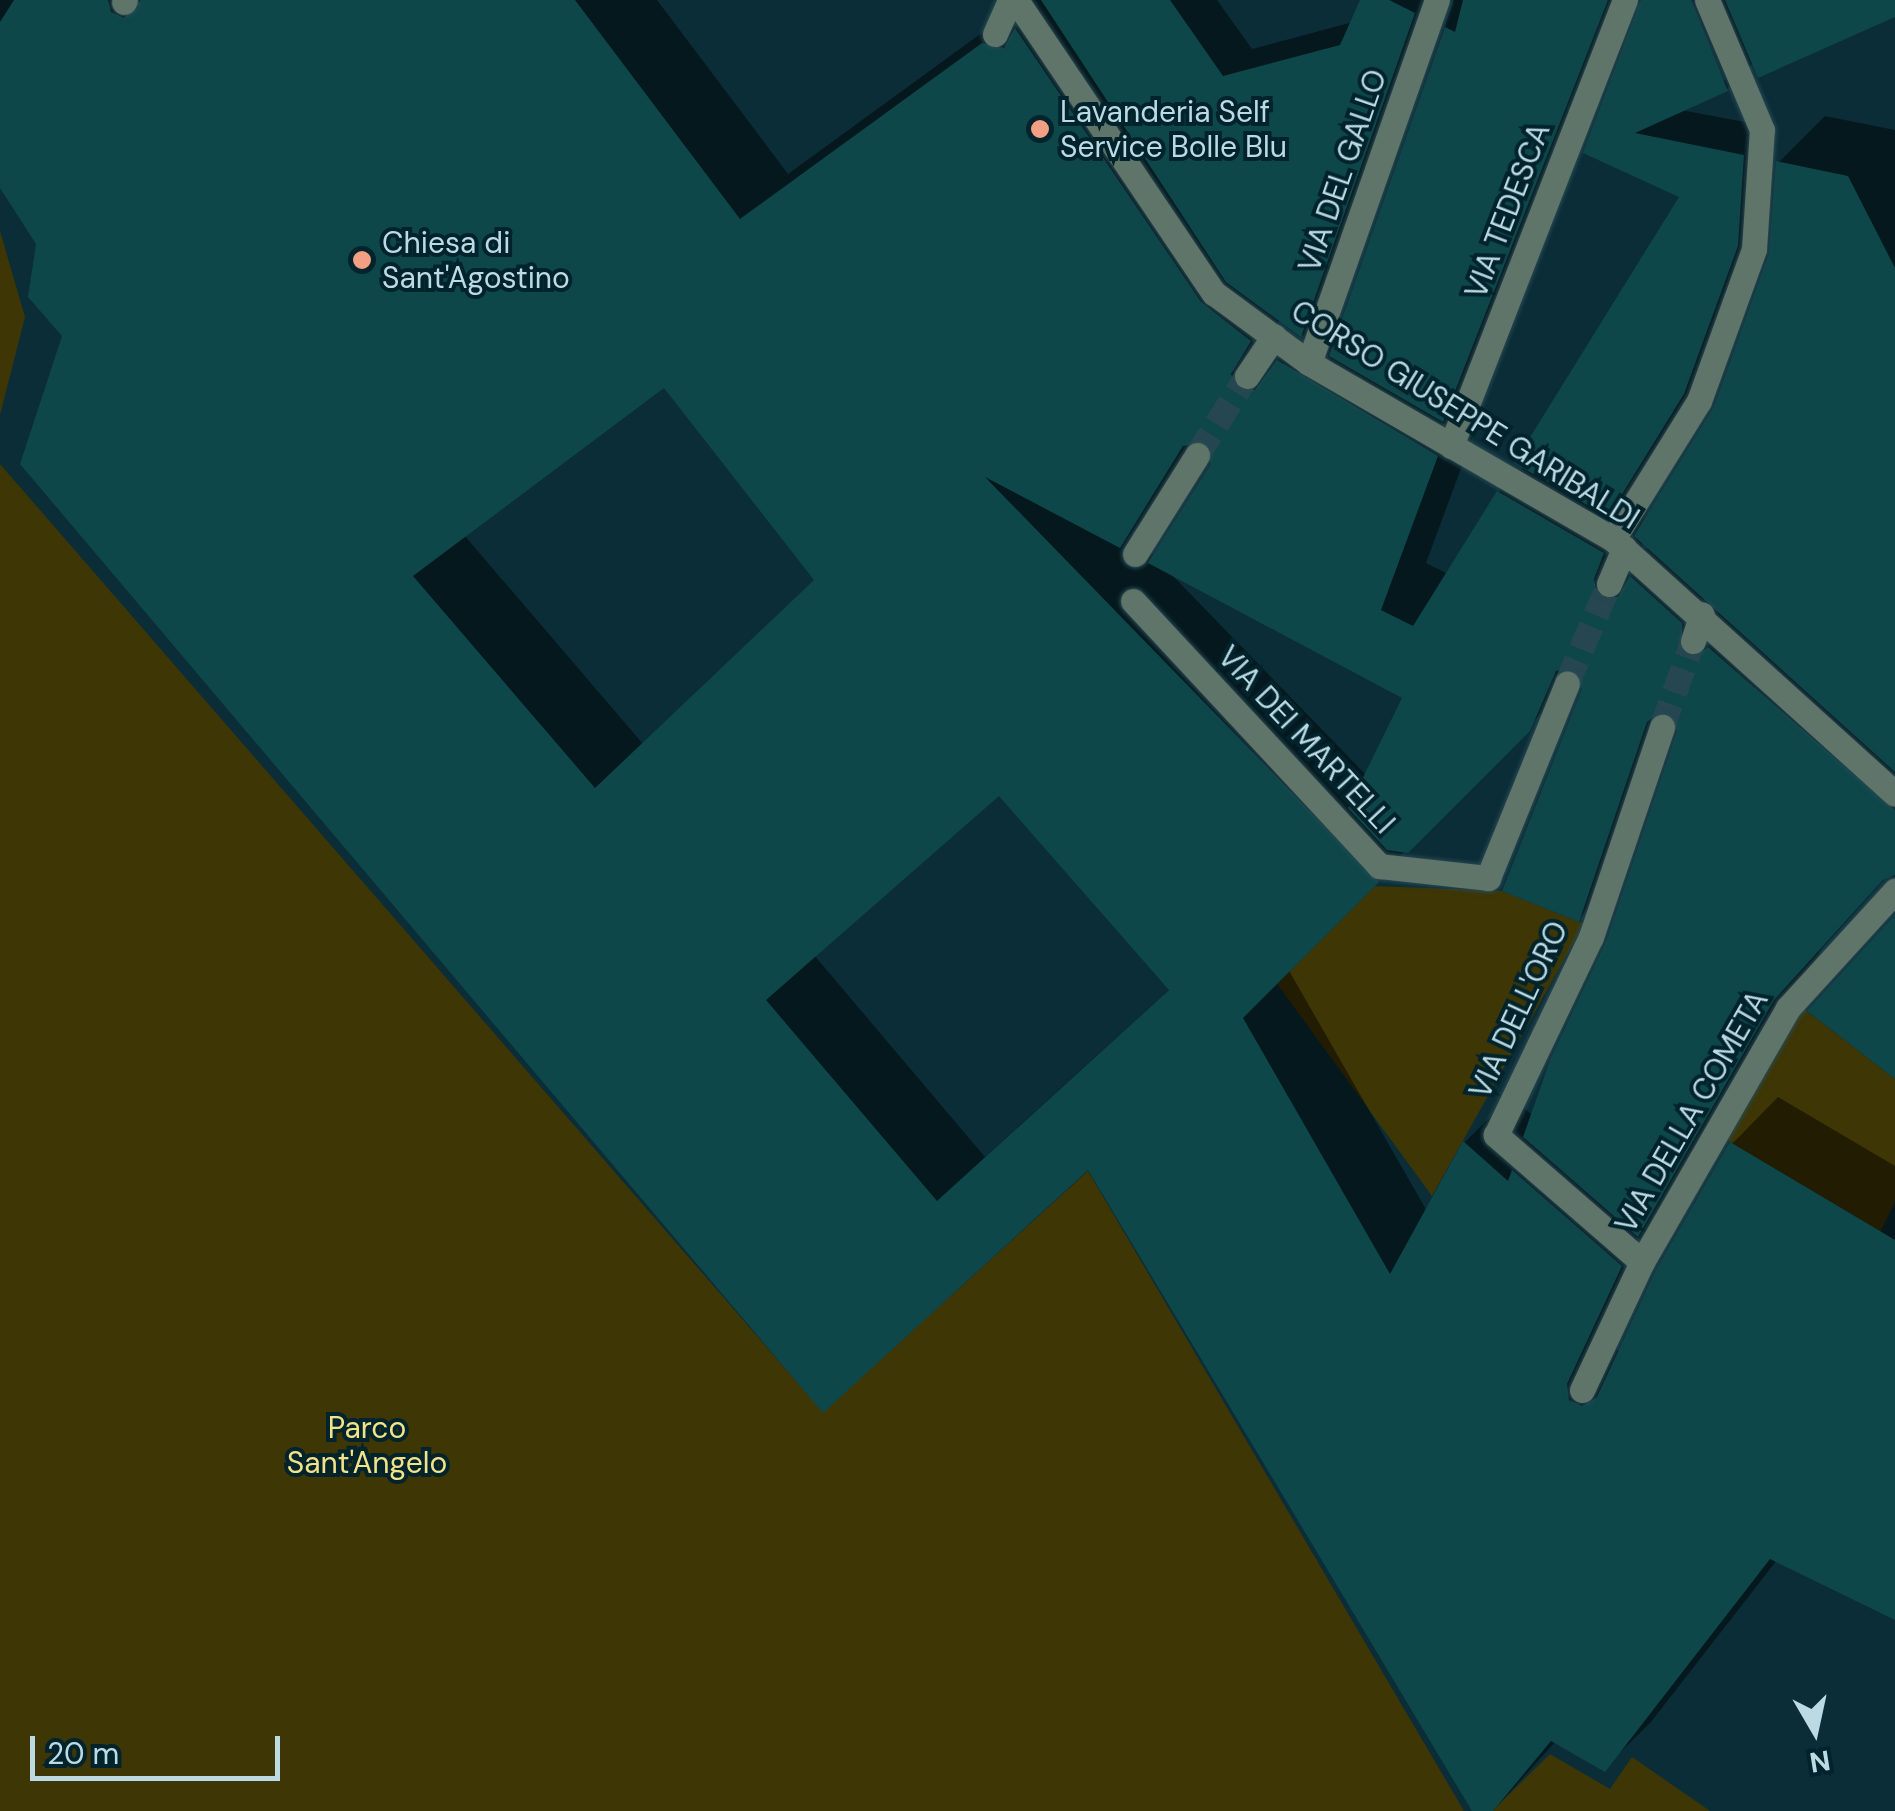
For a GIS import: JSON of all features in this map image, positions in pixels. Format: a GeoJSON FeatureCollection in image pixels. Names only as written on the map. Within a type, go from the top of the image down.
{"type":"FeatureCollection","features":[{"type":"Feature","properties":{"kind":"street"},"geometry":{"type":"LineString","coordinates":[[995,34],[1013,0]]}},
{"type":"Feature","properties":{"kind":"street","name":"CORSO GIUSEPPE GARIBALDI"},"geometry":{"type":"LineString","coordinates":[[1013,0],[1214,293],[1309,363],[1619,544],[1702,614],[1895,794]]}},
{"type":"Feature","properties":{"kind":"street","name":"VIA DEL GALLO"},"geometry":{"type":"LineString","coordinates":[[1309,363],[1437,0]]}},
{"type":"Feature","properties":{"kind":"street","name":"VIA TEDESCA"},"geometry":{"type":"LineString","coordinates":[[1451,446],[1625,0]]}},
{"type":"Feature","properties":{"kind":"street"},"geometry":{"type":"LineString","coordinates":[[1609,584],[1619,544],[1699,400],[1754,249],[1762,130],[1707,0]]}},
{"type":"Feature","properties":{"kind":"street"},"geometry":{"type":"LineString","coordinates":[[1247,376],[1274,336]]}},
{"type":"Feature","properties":{"kind":"street"},"geometry":{"type":"LineString","coordinates":[[1135,554],[1197,455]]}},
{"type":"Feature","properties":{"kind":"street","name":"VIA DEI MARTELLI"},"geometry":{"type":"LineString","coordinates":[[1133,601],[1379,866],[1488,878],[1566,683]]}},
{"type":"Feature","properties":{"kind":"street"},"geometry":{"type":"LineString","coordinates":[[1693,641],[1702,614]]}},
{"type":"Feature","properties":{"kind":"street","name":"VIA DELL'ORO"},"geometry":{"type":"LineString","coordinates":[[1642,1262],[1496,1135],[1591,937],[1662,727]]}},
{"type":"Feature","properties":{"kind":"street","name":"VIA DELLA COMETA"},"geometry":{"type":"LineString","coordinates":[[1582,1390],[1642,1262],[1788,1008],[1895,891]]}},
{"type":"Feature","properties":{"kind":"green space"},"geometry":{"type":"Polygon","coordinates":[[[0,231],[25,317],[0,415],[0,231]]]}},
{"type":"Feature","properties":{"kind":"green space","name":"Parco Sant'Angelo"},"geometry":{"type":"Polygon","coordinates":[[[0,464],[823,1412],[1088,1171],[1464,1811],[0,1811],[0,464]]]}},
{"type":"Feature","properties":{"kind":"green space"},"geometry":{"type":"Polygon","coordinates":[[[1375,886],[1502,891],[1584,924],[1432,1196],[1277,984],[1375,886]]]}},
{"type":"Feature","properties":{"kind":"green space"},"geometry":{"type":"Polygon","coordinates":[[[1799,1005],[1895,1079],[1895,1202],[1878,1237],[1724,1138],[1799,1005]]]}},
{"type":"Feature","properties":{"kind":"green space"},"geometry":{"type":"Polygon","coordinates":[[[1550,1754],[1610,1789],[1632,1757],[1710,1811],[1492,1811],[1550,1754]]]}},
{"type":"Feature","properties":{"kind":"building"},"geometry":{"type":"Polygon","coordinates":[[[14,0],[108,0],[111,12],[124,18],[141,0],[575,0],[740,219],[982,43],[1004,48],[1015,28],[1201,302],[1251,341],[1231,374],[1237,389],[1255,390],[1277,360],[1438,456],[1381,610],[1413,626],[1497,491],[1604,553],[1594,579],[1597,595],[1618,597],[1630,576],[1682,623],[1682,652],[1695,657],[1708,647],[1895,810],[1895,875],[1883,880],[1774,1000],[1638,1237],[1523,1137],[1550,1060],[1606,942],[1677,732],[1675,717],[1660,711],[1647,722],[1579,922],[1502,891],[1582,689],[1574,668],[1556,671],[1530,731],[1408,853],[1387,850],[1348,808],[1402,698],[1148,563],[1211,464],[1206,442],[1183,446],[1120,548],[985,477],[1379,882],[1243,1018],[1390,1274],[1463,1141],[1508,1181],[1512,1170],[1622,1266],[1567,1384],[1569,1400],[1582,1406],[1597,1397],[1656,1270],[1730,1142],[1895,1240],[1895,1620],[1770,1559],[1605,1772],[1551,1741],[1493,1811],[1472,1811],[1088,1170],[823,1413],[20,464],[62,336],[28,297],[36,244],[0,188],[0,22],[14,0]],[[664,388],[413,576],[595,788],[814,580],[664,388]],[[999,796],[766,1000],[937,1201],[1169,990],[999,796]]]}},
{"type":"Feature","properties":{"kind":"building"},"geometry":{"type":"Polygon","coordinates":[[[1041,0],[1170,0],[1223,76],[1340,45],[1360,0],[1389,0],[1415,13],[1301,337],[1226,282],[1041,0]]]}},
{"type":"Feature","properties":{"kind":"building"},"geometry":{"type":"Polygon","coordinates":[[[1463,0],[1608,0],[1443,422],[1329,356],[1445,27],[1455,32],[1463,0]]]}},
{"type":"Feature","properties":{"kind":"building"},"geometry":{"type":"Polygon","coordinates":[[[1641,0],[1691,0],[1728,91],[1635,133],[1744,155],[1738,246],[1684,394],[1608,517],[1514,463],[1679,197],[1583,153],[1641,0]]]}},
{"type":"Feature","properties":{"kind":"building"},"geometry":{"type":"Polygon","coordinates":[[[1725,0],[1895,0],[1895,17],[1758,78],[1725,0]]]}},
{"type":"Feature","properties":{"kind":"building"},"geometry":{"type":"Polygon","coordinates":[[[1776,161],[1848,176],[1895,268],[1895,772],[1634,536],[1714,407],[1769,254],[1776,161]]]}},
{"type":"Feature","properties":{"kind":"building"},"geometry":{"type":"Polygon","coordinates":[[[1895,915],[1895,1079],[1807,1011],[1895,915]]]}},
{"type":"Feature","properties":{"kind":"tunnel"},"geometry":{"type":"LineString","coordinates":[[1197,455],[1247,376]]}},
{"type":"Feature","properties":{"kind":"tunnel"},"geometry":{"type":"LineString","coordinates":[[1567,683],[1609,584]]}},
{"type":"Feature","properties":{"kind":"tunnel"},"geometry":{"type":"LineString","coordinates":[[1662,727],[1693,641]]}},
{"type":"Feature","properties":{"kind":"place","name":"Lavanderia Self Service Bolle Blu"},"geometry":{"type":"Point","coordinates":[1040,129]}},
{"type":"Feature","properties":{"kind":"place","name":"Chiesa di Sant'Agostino"},"geometry":{"type":"Point","coordinates":[362,260]}}]}
